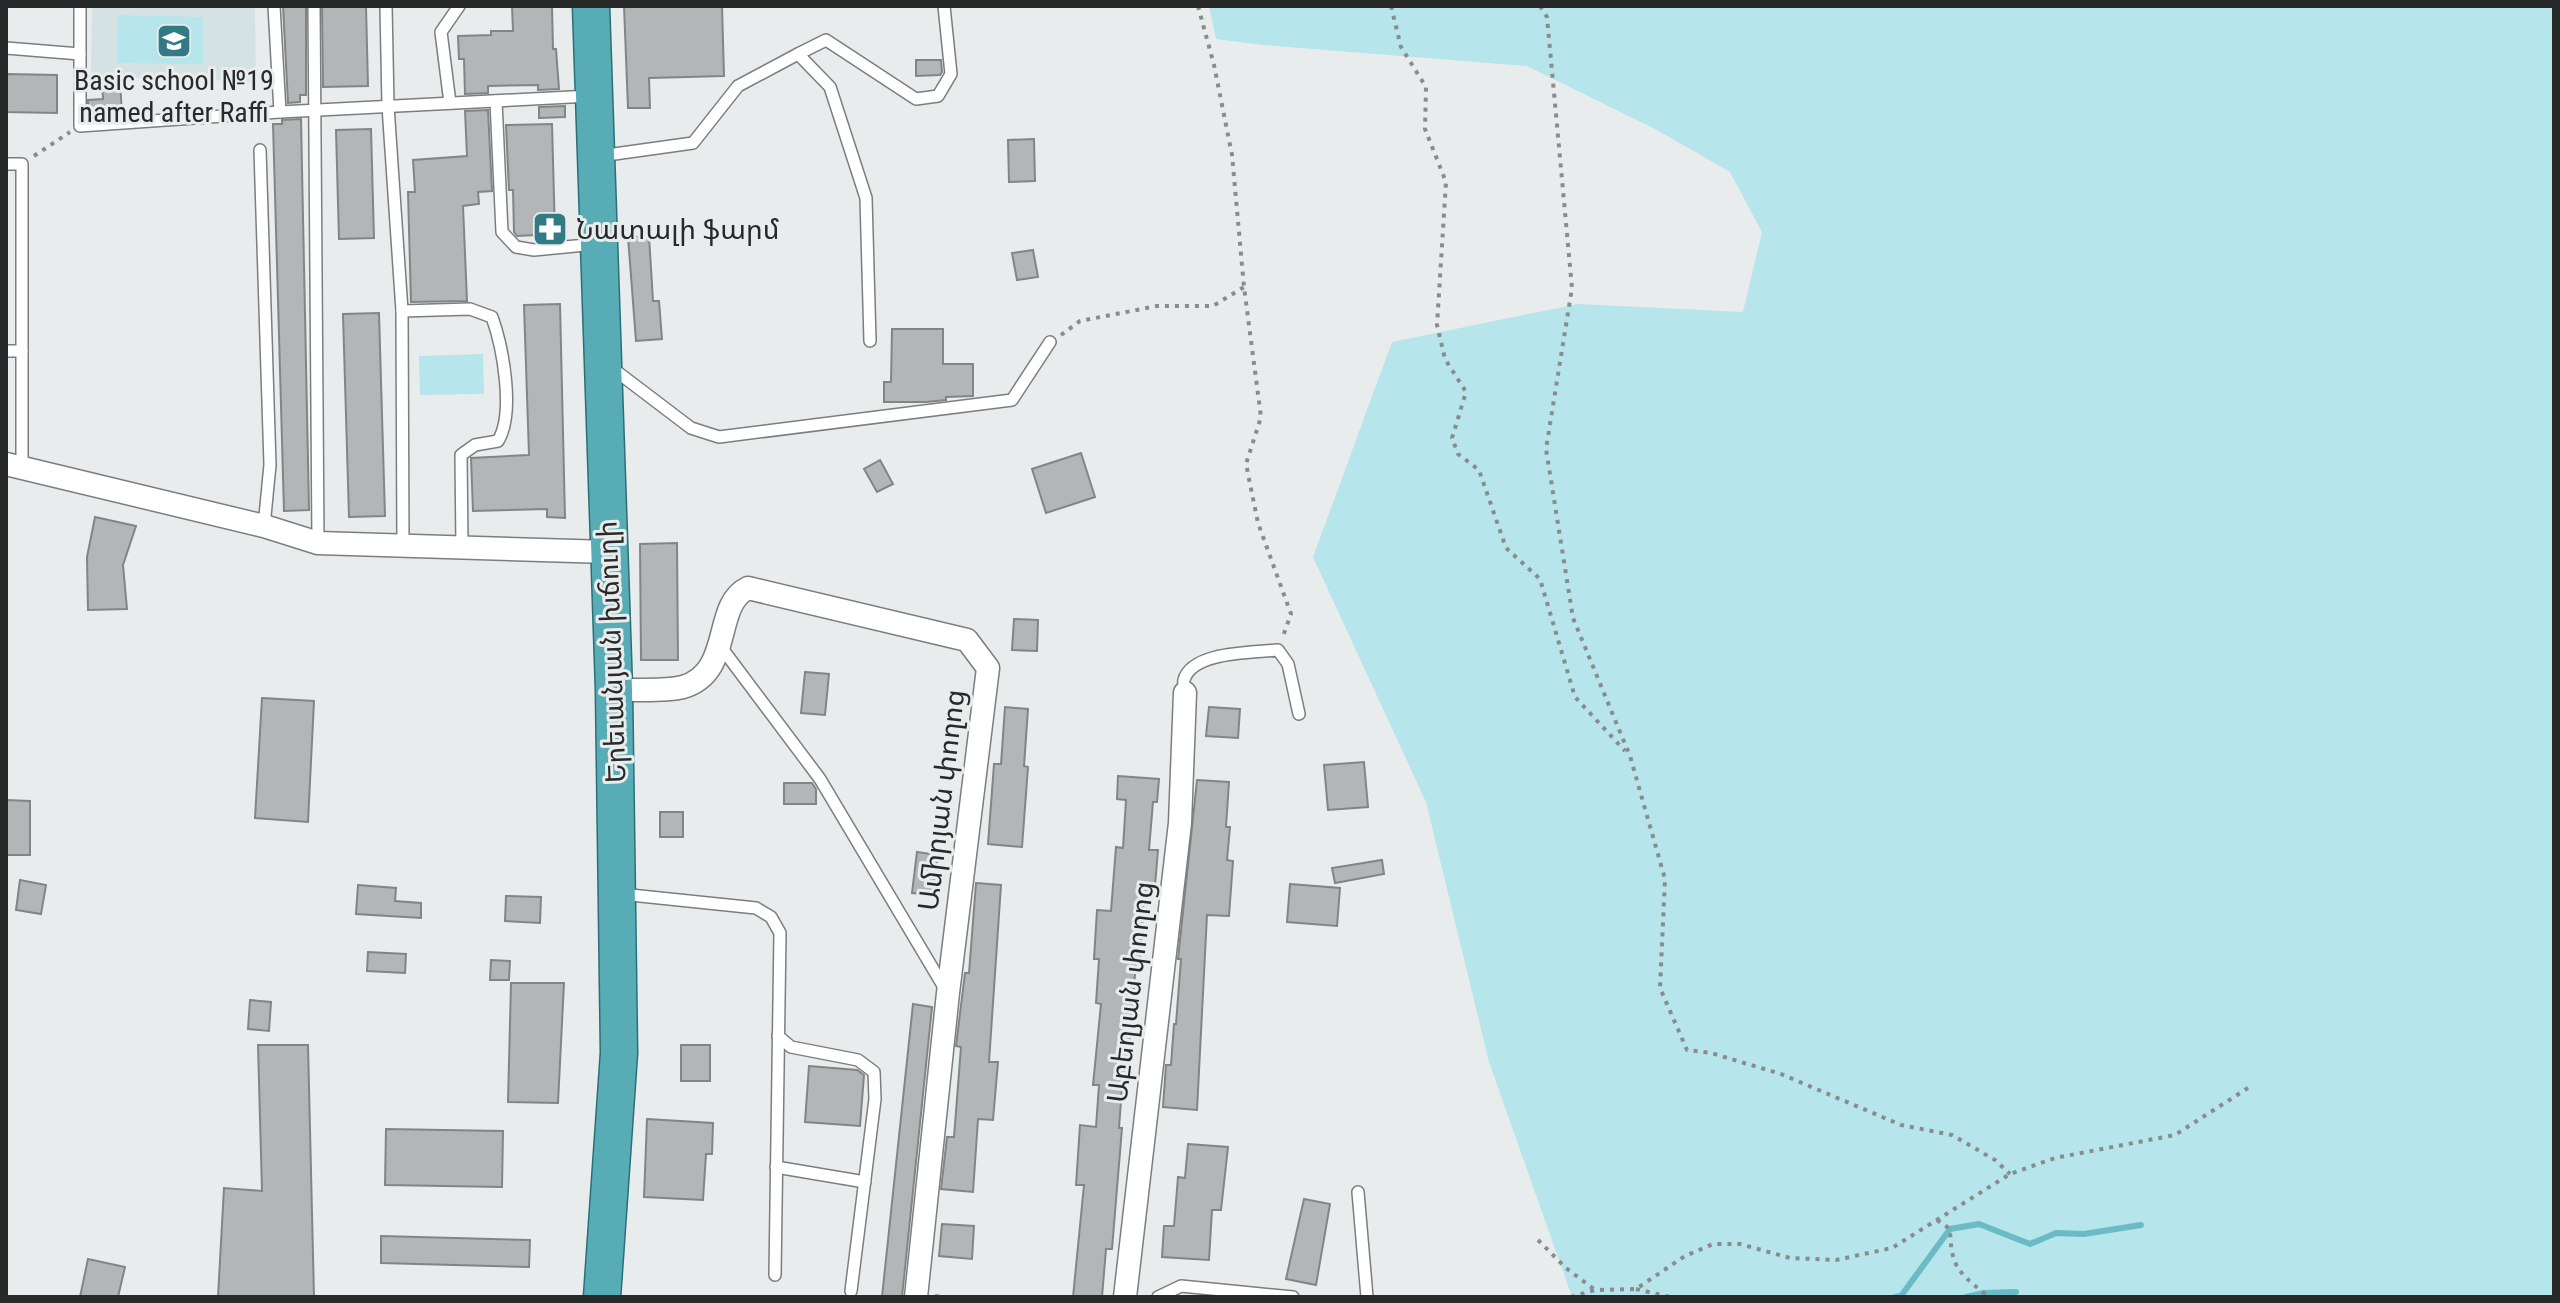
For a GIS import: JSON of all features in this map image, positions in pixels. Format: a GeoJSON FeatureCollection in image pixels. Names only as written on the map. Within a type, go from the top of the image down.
{"type":"FeatureCollection","features":[{"type":"Feature","properties":{"kind":"highway","name":"Երեւանյան խճուղի"},"geometry":{"type":"LineString","coordinates":[[591,6],[614,690],[619,1053],[602,1297]]}},
{"type":"Feature","properties":{"kind":"street"},"geometry":{"type":"LineString","coordinates":[[14,466],[264,526],[318,543],[608,552]]}},
{"type":"Feature","properties":{"kind":"street","name":"Ամիրյան փողոց"},"geometry":{"type":"LineString","coordinates":[[614,690],[682,687],[702,678],[721,647],[732,602],[738,593],[748,588],[967,640],[988,668],[948,993],[916,1297]]}},
{"type":"Feature","properties":{"kind":"street","name":"Աբեղյան փողոց"},"geometry":{"type":"LineString","coordinates":[[1125,1297],[1180,823],[1185,693]]}},
{"type":"Feature","properties":{"kind":"lane"},"geometry":{"type":"LineString","coordinates":[[80,6],[80,126],[593,96]]}},
{"type":"Feature","properties":{"kind":"lane"},"geometry":{"type":"LineString","coordinates":[[274,6],[280,112]]}},
{"type":"Feature","properties":{"kind":"lane"},"geometry":{"type":"LineString","coordinates":[[314,6],[318,543]]}},
{"type":"Feature","properties":{"kind":"lane"},"geometry":{"type":"LineString","coordinates":[[386,6],[388,106],[402,311],[403,545]]}},
{"type":"Feature","properties":{"kind":"lane"},"geometry":{"type":"LineString","coordinates":[[450,103],[441,32],[459,6]]}},
{"type":"Feature","properties":{"kind":"lane"},"geometry":{"type":"LineString","coordinates":[[595,157],[693,143],[738,86],[826,40],[916,99],[938,96],[951,74],[944,6]]}},
{"type":"Feature","properties":{"kind":"lane"},"geometry":{"type":"LineString","coordinates":[[6,48],[80,54]]}},
{"type":"Feature","properties":{"kind":"lane"},"geometry":{"type":"LineString","coordinates":[[798,54],[830,87],[866,198],[870,341]]}},
{"type":"Feature","properties":{"kind":"lane"},"geometry":{"type":"LineString","coordinates":[[496,101],[502,232],[516,247],[534,250],[597,244]]}},
{"type":"Feature","properties":{"kind":"lane"},"geometry":{"type":"LineString","coordinates":[[260,150],[270,465],[264,526]]}},
{"type":"Feature","properties":{"kind":"lane"},"geometry":{"type":"LineString","coordinates":[[6,164],[22,164],[22,351],[14,466]]}},
{"type":"Feature","properties":{"kind":"lane"},"geometry":{"type":"LineString","coordinates":[[402,311],[470,309],[492,317],[500,338],[506,429],[498,441],[475,445],[461,455],[462,547]]}},
{"type":"Feature","properties":{"kind":"lane"},"geometry":{"type":"LineString","coordinates":[[602,360],[691,428],[719,437],[1012,400],[1050,342]]}},
{"type":"Feature","properties":{"kind":"lane"},"geometry":{"type":"LineString","coordinates":[[6,351],[22,351]]}},
{"type":"Feature","properties":{"kind":"lane"},"geometry":{"type":"LineString","coordinates":[[721,647],[820,779],[948,993]]}},
{"type":"Feature","properties":{"kind":"lane"},"geometry":{"type":"LineString","coordinates":[[1185,693],[1184,680],[1194,666],[1212,657],[1278,650],[1288,664],[1299,714]]}},
{"type":"Feature","properties":{"kind":"lane"},"geometry":{"type":"LineString","coordinates":[[616,894],[756,908],[771,917],[780,933],[775,1275]]}},
{"type":"Feature","properties":{"kind":"lane"},"geometry":{"type":"LineString","coordinates":[[778,1036],[791,1047],[858,1060],[874,1072],[875,1099],[851,1291]]}},
{"type":"Feature","properties":{"kind":"lane"},"geometry":{"type":"LineString","coordinates":[[776,1167],[865,1182]]}},
{"type":"Feature","properties":{"kind":"lane"},"geometry":{"type":"LineString","coordinates":[[1358,1192],[1367,1297]]}},
{"type":"Feature","properties":{"kind":"lane"},"geometry":{"type":"LineString","coordinates":[[1158,1297],[1181,1286],[1293,1297]]}},
{"type":"Feature","properties":{"kind":"path"},"geometry":{"type":"LineString","coordinates":[[1198,6],[1214,65],[1232,155],[1244,287],[1261,417],[1246,464],[1258,523],[1291,614],[1278,650]]}},
{"type":"Feature","properties":{"kind":"path"},"geometry":{"type":"LineString","coordinates":[[1391,6],[1401,47],[1426,87],[1425,129],[1446,182],[1437,325],[1445,359],[1466,392],[1452,438],[1458,454],[1479,470],[1506,548],[1540,579],[1575,697],[1630,756]]}},
{"type":"Feature","properties":{"kind":"path"},"geometry":{"type":"LineString","coordinates":[[1540,6],[1547,17],[1572,288],[1546,449],[1573,618],[1630,756],[1665,879],[1660,988],[1687,1050],[1711,1053],[1781,1074],[1901,1125],[1952,1135],[1995,1160],[2010,1174]]}},
{"type":"Feature","properties":{"kind":"path"},"geometry":{"type":"LineString","coordinates":[[41,151],[54,143]]}},
{"type":"Feature","properties":{"kind":"path"},"geometry":{"type":"LineString","coordinates":[[1050,342],[1080,321],[1157,306],[1213,306],[1244,287]]}},
{"type":"Feature","properties":{"kind":"path"},"geometry":{"type":"LineString","coordinates":[[1636,1289],[1685,1256],[1713,1244],[1740,1244],[1790,1258],[1836,1260],[1892,1248],[2010,1174],[2055,1158],[2175,1135],[2251,1086]]}},
{"type":"Feature","properties":{"kind":"path"},"geometry":{"type":"LineString","coordinates":[[1937,1220],[1950,1229],[1951,1256],[1961,1275],[1985,1297]]}},
{"type":"Feature","properties":{"kind":"path"},"geometry":{"type":"LineString","coordinates":[[1538,1240],[1566,1268],[1595,1290]]}},
{"type":"Feature","properties":{"kind":"path"},"geometry":{"type":"LineString","coordinates":[[1571,1297],[1595,1290],[1636,1289],[1668,1297]]}},
{"type":"Feature","properties":{"kind":"shaded area","name":"Basic school №19 named after Raffi"},"geometry":{"type":"Polygon","coordinates":[[[92,6],[255,6],[256,82],[91,76],[92,6]]]}},
{"type":"Feature","properties":{"kind":"shaded area"},"geometry":{"type":"Polygon","coordinates":[[[1209,6],[2554,6],[2554,1297],[1572,1297],[1489,1062],[1426,802],[1313,557],[1392,342],[1578,304],[1743,312],[1762,232],[1730,172],[1657,130],[1527,66],[1216,39],[1209,6]]]}},
{"type":"Feature","properties":{"kind":"shaded area"},"geometry":{"type":"Polygon","coordinates":[[[117,15],[203,17],[203,64],[117,63],[117,15]]]}},
{"type":"Feature","properties":{"kind":"shaded area"},"geometry":{"type":"Polygon","coordinates":[[[483,354],[484,394],[420,395],[419,356],[483,354]]]}},
{"type":"Feature","properties":{"kind":"building"},"geometry":{"type":"Polygon","coordinates":[[[283,6],[306,6],[306,95],[300,95],[300,102],[288,103],[283,6]]]}},
{"type":"Feature","properties":{"kind":"building"},"geometry":{"type":"Polygon","coordinates":[[[322,6],[366,6],[368,86],[323,87],[322,6]]]}},
{"type":"Feature","properties":{"kind":"building"},"geometry":{"type":"Polygon","coordinates":[[[512,6],[552,6],[553,49],[556,49],[559,89],[538,90],[538,85],[488,86],[488,93],[465,94],[464,59],[459,59],[458,36],[513,31],[512,6]]]}},
{"type":"Feature","properties":{"kind":"building"},"geometry":{"type":"Polygon","coordinates":[[[624,6],[722,6],[724,76],[649,78],[650,108],[628,108],[624,6]]]}},
{"type":"Feature","properties":{"kind":"building"},"geometry":{"type":"Polygon","coordinates":[[[916,60],[941,60],[942,72],[940,75],[916,76],[916,60]]]}},
{"type":"Feature","properties":{"kind":"building"},"geometry":{"type":"Polygon","coordinates":[[[6,74],[57,75],[57,113],[6,112],[6,74]]]}},
{"type":"Feature","properties":{"kind":"building"},"geometry":{"type":"Polygon","coordinates":[[[120,81],[122,114],[88,117],[88,100],[103,99],[102,83],[120,81]]]}},
{"type":"Feature","properties":{"kind":"building"},"geometry":{"type":"Polygon","coordinates":[[[565,106],[565,117],[539,118],[539,107],[565,106]]]}},
{"type":"Feature","properties":{"kind":"building"},"geometry":{"type":"Polygon","coordinates":[[[488,110],[492,191],[478,192],[479,204],[463,206],[467,301],[411,302],[408,192],[415,192],[413,160],[467,156],[465,111],[488,110]]]}},
{"type":"Feature","properties":{"kind":"building"},"geometry":{"type":"Polygon","coordinates":[[[301,119],[309,510],[284,511],[273,124],[301,119]]]}},
{"type":"Feature","properties":{"kind":"building"},"geometry":{"type":"Polygon","coordinates":[[[552,124],[555,234],[517,236],[514,232],[513,190],[509,190],[506,125],[552,124]]]}},
{"type":"Feature","properties":{"kind":"building"},"geometry":{"type":"Polygon","coordinates":[[[371,129],[374,238],[339,239],[336,130],[371,129]]]}},
{"type":"Feature","properties":{"kind":"building"},"geometry":{"type":"Polygon","coordinates":[[[1034,139],[1035,181],[1009,182],[1008,140],[1034,139]]]}},
{"type":"Feature","properties":{"kind":"building"},"geometry":{"type":"Polygon","coordinates":[[[649,236],[653,301],[659,301],[662,339],[636,341],[628,237],[649,236]]]}},
{"type":"Feature","properties":{"kind":"building"},"geometry":{"type":"Polygon","coordinates":[[[1033,250],[1038,277],[1017,280],[1012,253],[1033,250]]]}},
{"type":"Feature","properties":{"kind":"building"},"geometry":{"type":"Polygon","coordinates":[[[560,304],[565,518],[547,517],[547,509],[473,511],[471,458],[529,455],[524,305],[560,304]]]}},
{"type":"Feature","properties":{"kind":"building"},"geometry":{"type":"Polygon","coordinates":[[[379,313],[385,516],[349,517],[343,314],[379,313]]]}},
{"type":"Feature","properties":{"kind":"building"},"geometry":{"type":"Polygon","coordinates":[[[892,329],[943,329],[943,364],[973,364],[973,396],[946,397],[946,400],[926,402],[884,402],[884,382],[891,382],[892,329]]]}},
{"type":"Feature","properties":{"kind":"building"},"geometry":{"type":"Polygon","coordinates":[[[1081,453],[1095,497],[1046,513],[1032,469],[1081,453]]]}},
{"type":"Feature","properties":{"kind":"building"},"geometry":{"type":"Polygon","coordinates":[[[880,460],[893,484],[877,492],[864,469],[880,460]]]}},
{"type":"Feature","properties":{"kind":"building"},"geometry":{"type":"Polygon","coordinates":[[[95,517],[136,526],[123,565],[127,609],[88,610],[87,557],[95,517]]]}},
{"type":"Feature","properties":{"kind":"building"},"geometry":{"type":"Polygon","coordinates":[[[677,543],[678,660],[641,660],[640,544],[677,543]]]}},
{"type":"Feature","properties":{"kind":"building"},"geometry":{"type":"Polygon","coordinates":[[[1014,619],[1038,620],[1037,651],[1012,650],[1014,619]]]}},
{"type":"Feature","properties":{"kind":"building"},"geometry":{"type":"Polygon","coordinates":[[[805,672],[829,674],[825,715],[801,713],[805,672]]]}},
{"type":"Feature","properties":{"kind":"building"},"geometry":{"type":"Polygon","coordinates":[[[262,698],[314,701],[308,822],[255,818],[262,698]]]}},
{"type":"Feature","properties":{"kind":"building"},"geometry":{"type":"Polygon","coordinates":[[[1005,707],[1028,709],[1024,766],[1028,767],[1022,847],[988,844],[994,764],[1001,764],[1005,707]]]}},
{"type":"Feature","properties":{"kind":"building"},"geometry":{"type":"Polygon","coordinates":[[[1209,707],[1240,709],[1238,738],[1206,736],[1209,707]]]}},
{"type":"Feature","properties":{"kind":"building"},"geometry":{"type":"Polygon","coordinates":[[[1364,762],[1368,807],[1328,810],[1324,765],[1364,762]]]}},
{"type":"Feature","properties":{"kind":"building"},"geometry":{"type":"Polygon","coordinates":[[[1118,776],[1159,779],[1157,802],[1153,802],[1149,850],[1158,850],[1154,897],[1144,897],[1140,962],[1136,962],[1126,1087],[1122,1087],[1119,1128],[1122,1128],[1112,1249],[1106,1249],[1102,1297],[1073,1297],[1084,1185],[1076,1185],[1080,1125],[1096,1127],[1099,1085],[1093,1085],[1101,1004],[1096,1003],[1099,959],[1094,959],[1097,910],[1111,911],[1116,847],[1123,848],[1126,800],[1117,799],[1118,776]]]}},
{"type":"Feature","properties":{"kind":"building"},"geometry":{"type":"Polygon","coordinates":[[[1197,780],[1229,782],[1227,860],[1233,861],[1229,916],[1207,915],[1197,1110],[1163,1107],[1166,1065],[1171,1065],[1176,1024],[1181,959],[1178,959],[1197,780]]]}},
{"type":"Feature","properties":{"kind":"building"},"geometry":{"type":"Polygon","coordinates":[[[784,783],[812,783],[816,789],[816,804],[784,804],[784,783]]]}},
{"type":"Feature","properties":{"kind":"building"},"geometry":{"type":"Polygon","coordinates":[[[6,800],[30,801],[30,855],[6,855],[6,800]]]}},
{"type":"Feature","properties":{"kind":"building"},"geometry":{"type":"Polygon","coordinates":[[[660,812],[683,812],[683,837],[660,837],[660,812]]]}},
{"type":"Feature","properties":{"kind":"building"},"geometry":{"type":"Polygon","coordinates":[[[917,852],[938,855],[932,895],[912,893],[917,852]]]}},
{"type":"Feature","properties":{"kind":"building"},"geometry":{"type":"Polygon","coordinates":[[[1382,860],[1384,874],[1335,883],[1332,868],[1382,860]]]}},
{"type":"Feature","properties":{"kind":"building"},"geometry":{"type":"Polygon","coordinates":[[[20,880],[46,885],[41,914],[16,910],[20,880]]]}},
{"type":"Feature","properties":{"kind":"building"},"geometry":{"type":"Polygon","coordinates":[[[976,883],[1001,885],[989,1062],[998,1062],[993,1120],[978,1119],[973,1192],[941,1189],[947,1137],[954,1137],[961,1047],[956,1046],[965,973],[969,973],[976,883]]]}},
{"type":"Feature","properties":{"kind":"building"},"geometry":{"type":"Polygon","coordinates":[[[1290,884],[1340,888],[1337,926],[1287,922],[1290,884]]]}},
{"type":"Feature","properties":{"kind":"building"},"geometry":{"type":"Polygon","coordinates":[[[358,885],[396,888],[395,901],[421,903],[421,918],[356,914],[358,885]]]}},
{"type":"Feature","properties":{"kind":"building"},"geometry":{"type":"Polygon","coordinates":[[[506,896],[541,897],[540,923],[505,921],[506,896]]]}},
{"type":"Feature","properties":{"kind":"building"},"geometry":{"type":"Polygon","coordinates":[[[368,952],[406,954],[405,973],[367,971],[368,952]]]}},
{"type":"Feature","properties":{"kind":"building"},"geometry":{"type":"Polygon","coordinates":[[[491,960],[510,961],[509,980],[490,980],[491,960]]]}},
{"type":"Feature","properties":{"kind":"building"},"geometry":{"type":"Polygon","coordinates":[[[511,983],[564,983],[558,1103],[508,1102],[511,983]]]}},
{"type":"Feature","properties":{"kind":"building"},"geometry":{"type":"Polygon","coordinates":[[[250,1000],[271,1002],[269,1031],[248,1029],[250,1000]]]}},
{"type":"Feature","properties":{"kind":"building"},"geometry":{"type":"Polygon","coordinates":[[[913,1004],[932,1007],[902,1297],[882,1297],[913,1004]]]}},
{"type":"Feature","properties":{"kind":"building"},"geometry":{"type":"Polygon","coordinates":[[[258,1045],[308,1045],[314,1297],[218,1297],[224,1188],[262,1191],[258,1045]]]}},
{"type":"Feature","properties":{"kind":"building"},"geometry":{"type":"Polygon","coordinates":[[[681,1045],[710,1045],[710,1081],[681,1081],[681,1045]]]}},
{"type":"Feature","properties":{"kind":"building"},"geometry":{"type":"Polygon","coordinates":[[[809,1066],[857,1070],[864,1075],[860,1126],[805,1122],[809,1066]]]}},
{"type":"Feature","properties":{"kind":"building"},"geometry":{"type":"Polygon","coordinates":[[[647,1119],[713,1123],[712,1154],[706,1154],[703,1200],[644,1197],[647,1119]]]}},
{"type":"Feature","properties":{"kind":"building"},"geometry":{"type":"Polygon","coordinates":[[[386,1129],[503,1131],[502,1187],[385,1185],[386,1129]]]}},
{"type":"Feature","properties":{"kind":"building"},"geometry":{"type":"Polygon","coordinates":[[[1188,1144],[1228,1147],[1221,1210],[1212,1210],[1209,1260],[1162,1257],[1164,1226],[1174,1226],[1178,1177],[1185,1178],[1188,1144]]]}},
{"type":"Feature","properties":{"kind":"building"},"geometry":{"type":"Polygon","coordinates":[[[1304,1199],[1330,1204],[1316,1285],[1286,1279],[1304,1199]]]}},
{"type":"Feature","properties":{"kind":"building"},"geometry":{"type":"Polygon","coordinates":[[[942,1224],[974,1226],[972,1259],[939,1256],[942,1224]]]}},
{"type":"Feature","properties":{"kind":"building"},"geometry":{"type":"Polygon","coordinates":[[[381,1236],[530,1240],[529,1267],[381,1263],[381,1236]]]}},
{"type":"Feature","properties":{"kind":"building"},"geometry":{"type":"Polygon","coordinates":[[[88,1259],[125,1267],[118,1297],[80,1297],[88,1259]]]}},
{"type":"Feature","properties":{"kind":"waterway"},"geometry":{"type":"LineString","coordinates":[[1895,1297],[1901,1296],[1950,1229],[1979,1224],[2030,1244],[2056,1233],[2084,1234],[2141,1225]]}},
{"type":"Feature","properties":{"kind":"waterway"},"geometry":{"type":"LineString","coordinates":[[1966,1297],[2016,1292]]}},
{"type":"Feature","properties":{"kind":"place","name":"Basic school №19 named after Raffi"},"geometry":{"type":"Point","coordinates":[174,41]}},
{"type":"Feature","properties":{"kind":"place","name":"Նատալի ֆարմ"},"geometry":{"type":"Point","coordinates":[550,229]}}]}
